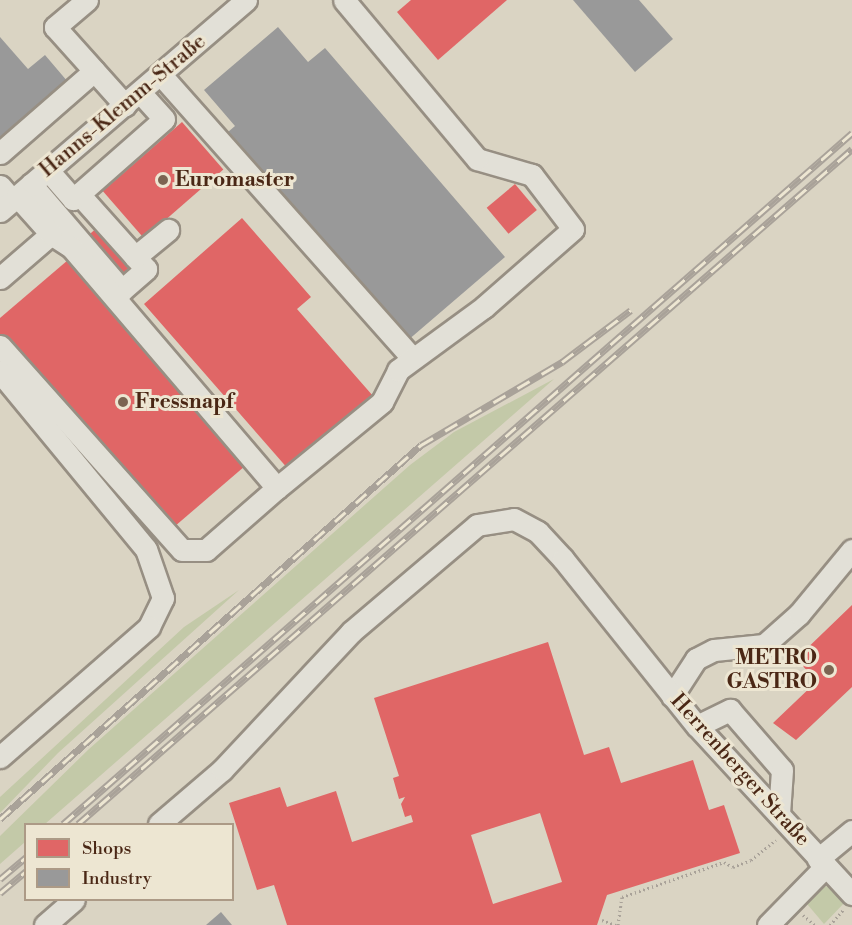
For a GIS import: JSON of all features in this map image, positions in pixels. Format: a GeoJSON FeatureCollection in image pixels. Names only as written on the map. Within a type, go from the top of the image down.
{"type":"FeatureCollection","features":[{"type":"Feature","properties":{"kind":"street"},"geometry":{"type":"LineString","coordinates":[[0,278],[60,232],[164,119],[94,71],[55,27],[87,0]]}},
{"type":"Feature","properties":{"kind":"street","name":"Hanns-Klemm-Straße"},"geometry":{"type":"LineString","coordinates":[[12,195],[48,170],[246,0]]}},
{"type":"Feature","properties":{"kind":"street"},"geometry":{"type":"LineString","coordinates":[[0,346],[182,550],[206,550],[382,402],[391,379],[412,358],[484,307],[573,229],[532,175],[477,159],[344,0]]}},
{"type":"Feature","properties":{"kind":"street"},"geometry":{"type":"LineString","coordinates":[[0,153],[94,71]]}},
{"type":"Feature","properties":{"kind":"street"},"geometry":{"type":"LineString","coordinates":[[161,75],[412,358]]}},
{"type":"Feature","properties":{"kind":"street"},"geometry":{"type":"LineString","coordinates":[[12,195],[60,232],[122,290],[146,269],[86,202],[73,199],[48,170]]}},
{"type":"Feature","properties":{"kind":"street"},"geometry":{"type":"LineString","coordinates":[[135,257],[168,230]]}},
{"type":"Feature","properties":{"kind":"street"},"geometry":{"type":"LineString","coordinates":[[60,232],[277,488]]}},
{"type":"Feature","properties":{"kind":"street"},"geometry":{"type":"LineString","coordinates":[[0,372],[146,549],[163,598],[149,627],[0,757]]}},
{"type":"Feature","properties":{"kind":"street","name":"Herrenberger Straße"},"geometry":{"type":"LineString","coordinates":[[161,823],[222,770],[351,632],[488,520],[514,519],[538,532],[697,726],[822,863],[849,900]]}},
{"type":"Feature","properties":{"kind":"street"},"geometry":{"type":"LineString","coordinates":[[672,696],[696,659],[714,650],[764,645],[799,614],[852,550]]}},
{"type":"Feature","properties":{"kind":"street"},"geometry":{"type":"LineString","coordinates":[[697,726],[730,710],[782,770],[785,821]]}},
{"type":"Feature","properties":{"kind":"street"},"geometry":{"type":"LineString","coordinates":[[822,863],[852,831]]}},
{"type":"Feature","properties":{"kind":"street","name":"Herrenberger Straße"},"geometry":{"type":"LineString","coordinates":[[768,925],[822,863]]}},
{"type":"Feature","properties":{"kind":"street"},"geometry":{"type":"LineString","coordinates":[[45,925],[73,901]]}},
{"type":"Feature","properties":{"kind":"path"},"geometry":{"type":"LineString","coordinates":[[602,920],[617,925],[622,897],[724,862],[733,867],[752,860],[785,821]]}},
{"type":"Feature","properties":{"kind":"path"},"geometry":{"type":"LineString","coordinates":[[830,925],[849,900]]}},
{"type":"Feature","properties":{"kind":"green space"},"geometry":{"type":"Polygon","coordinates":[[[554,379],[46,823],[24,823],[24,843],[0,864],[0,836],[89,749],[410,465],[454,432],[554,379]]]}},
{"type":"Feature","properties":{"kind":"green space"},"geometry":{"type":"Polygon","coordinates":[[[239,590],[58,753],[0,813],[0,797],[184,627],[239,590]]]}},
{"type":"Feature","properties":{"kind":"green space"},"geometry":{"type":"Polygon","coordinates":[[[833,886],[847,900],[824,924],[802,898],[816,887],[833,886]]]}},
{"type":"Feature","properties":{"kind":"building: Shops"},"geometry":{"type":"Polygon","coordinates":[[[411,0],[507,0],[438,60],[397,12],[411,0]]]}},
{"type":"Feature","properties":{"kind":"building: Shops","name":"Euromaster"},"geometry":{"type":"Polygon","coordinates":[[[182,122],[223,170],[144,238],[103,191],[182,122]]]}},
{"type":"Feature","properties":{"kind":"building: Shops"},"geometry":{"type":"Polygon","coordinates":[[[515,184],[537,210],[509,234],[487,208],[515,184]]]}},
{"type":"Feature","properties":{"kind":"building: Shops"},"geometry":{"type":"Polygon","coordinates":[[[242,218],[311,297],[297,309],[373,396],[289,470],[144,304],[242,218]]]}},
{"type":"Feature","properties":{"kind":"building: Shops"},"geometry":{"type":"Polygon","coordinates":[[[99,226],[145,279],[132,290],[86,237],[99,226]]]}},
{"type":"Feature","properties":{"kind":"building: Shops","name":"Fressnapf"},"geometry":{"type":"Polygon","coordinates":[[[68,260],[245,466],[167,533],[0,337],[0,318],[68,260]]]}},
{"type":"Feature","properties":{"kind":"building: Shops","name":"METRO GASTRO"},"geometry":{"type":"Polygon","coordinates":[[[852,605],[852,687],[796,740],[773,723],[817,681],[796,659],[852,605]]]}},
{"type":"Feature","properties":{"kind":"building: Shops"},"geometry":{"type":"Polygon","coordinates":[[[548,642],[584,755],[609,747],[621,783],[693,760],[709,810],[724,805],[740,853],[607,895],[597,925],[287,925],[274,885],[257,890],[229,803],[280,787],[287,807],[336,791],[352,842],[413,822],[411,815],[405,817],[401,804],[405,797],[399,799],[393,778],[399,776],[374,698],[548,642]],[[540,813],[471,835],[493,904],[562,882],[540,813]]]}},
{"type":"Feature","properties":{"kind":"building: Industry"},"geometry":{"type":"Polygon","coordinates":[[[573,0],[639,0],[673,39],[635,72],[573,0]]]}},
{"type":"Feature","properties":{"kind":"building: Industry"},"geometry":{"type":"Polygon","coordinates":[[[278,27],[308,62],[325,48],[505,257],[407,341],[228,132],[235,126],[204,90],[278,27]]]}},
{"type":"Feature","properties":{"kind":"building: Industry"},"geometry":{"type":"Polygon","coordinates":[[[0,37],[28,69],[45,55],[68,82],[0,141],[0,37]]]}},
{"type":"Feature","properties":{"kind":"building: Industry"},"geometry":{"type":"Polygon","coordinates":[[[221,912],[232,925],[206,925],[221,912]]]}},
{"type":"Feature","properties":{"kind":"railway"},"geometry":{"type":"LineString","coordinates":[[64,823],[852,133]]}},
{"type":"Feature","properties":{"kind":"railway"},"geometry":{"type":"LineString","coordinates":[[79,823],[852,149]]}},
{"type":"Feature","properties":{"kind":"railway"},"geometry":{"type":"LineString","coordinates":[[0,819],[421,445],[562,362],[631,310]]}},
{"type":"Feature","properties":{"kind":"railway"},"geometry":{"type":"LineString","coordinates":[[0,879],[24,859]]}},
{"type":"Feature","properties":{"kind":"railway"},"geometry":{"type":"LineString","coordinates":[[0,893],[24,873]]}},
{"type":"Feature","properties":{"kind":"place","name":"Euromaster"},"geometry":{"type":"Point","coordinates":[163,180]}},
{"type":"Feature","properties":{"kind":"place","name":"Fressnapf"},"geometry":{"type":"Point","coordinates":[123,402]}},
{"type":"Feature","properties":{"kind":"place","name":"METRO GASTRO"},"geometry":{"type":"Point","coordinates":[829,670]}}]}
